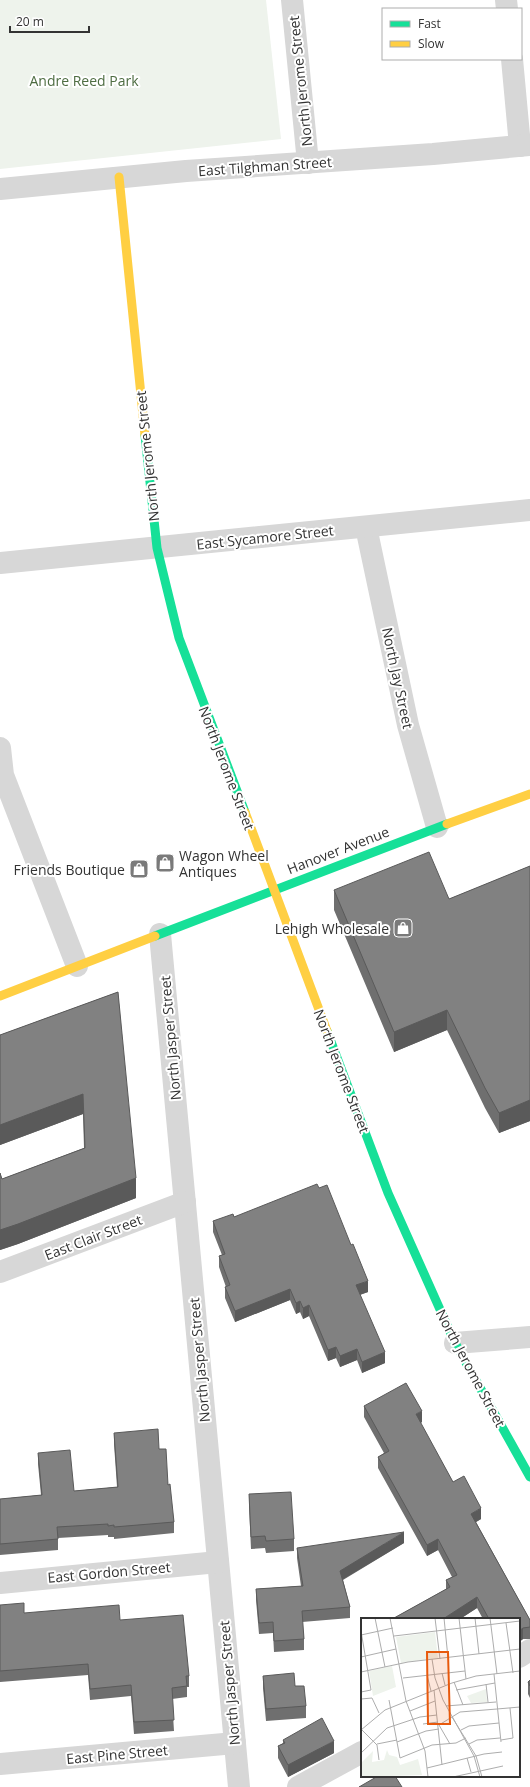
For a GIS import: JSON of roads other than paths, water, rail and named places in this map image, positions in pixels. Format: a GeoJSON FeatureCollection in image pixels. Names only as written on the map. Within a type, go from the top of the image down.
{"type":"FeatureCollection","features":[{"type":"Feature","properties":{"kind":"street","name":"North Jerome Street"},"geometry":{"type":"LineString","coordinates":[[292,0],[308,163]]}},
{"type":"Feature","properties":{"kind":"street"},"geometry":{"type":"LineString","coordinates":[[512,60],[525,146]]}},
{"type":"Feature","properties":{"kind":"street","name":"East Tilghman Street"},"geometry":{"type":"LineString","coordinates":[[0,190],[186,171],[525,146]]}},
{"type":"Feature","properties":{"kind":"street","name":"North Jerome Street"},"geometry":{"type":"LineString","coordinates":[[119,178],[157,548],[179,638],[388,1193],[455,1343],[530,1477]]}},
{"type":"Feature","properties":{"kind":"street","name":"East Sycamore Street"},"geometry":{"type":"LineString","coordinates":[[0,563],[530,510]]}},
{"type":"Feature","properties":{"kind":"street","name":"North Jay Street"},"geometry":{"type":"LineString","coordinates":[[366,527],[408,725],[437,827]]}},
{"type":"Feature","properties":{"kind":"street"},"geometry":{"type":"LineString","coordinates":[[0,748],[3,776],[77,966]]}},
{"type":"Feature","properties":{"kind":"street","name":"Hanover Avenue"},"geometry":{"type":"LineString","coordinates":[[0,996],[437,827],[530,794]]}},
{"type":"Feature","properties":{"kind":"street","name":"North Jasper Street"},"geometry":{"type":"LineString","coordinates":[[160,934],[238,1777]]}},
{"type":"Feature","properties":{"kind":"street","name":"East Clair Street"},"geometry":{"type":"LineString","coordinates":[[0,1272],[185,1202]]}},
{"type":"Feature","properties":{"kind":"street"},"geometry":{"type":"LineString","coordinates":[[455,1343],[530,1337]]}},
{"type":"Feature","properties":{"kind":"street","name":"East Gordon Street"},"geometry":{"type":"LineString","coordinates":[[0,1583],[218,1562]]}},
{"type":"Feature","properties":{"kind":"street"},"geometry":{"type":"LineString","coordinates":[[520,1656],[530,1650]]}},
{"type":"Feature","properties":{"kind":"street","name":"East Pine Street"},"geometry":{"type":"LineString","coordinates":[[0,1764],[235,1743]]}},
{"type":"Feature","properties":{"kind":"street"},"geometry":{"type":"LineString","coordinates":[[298,1787],[361,1753]]}},
{"type":"Feature","properties":{"kind":"street"},"geometry":{"type":"LineString","coordinates":[[238,1777],[247,1787]]}},
{"type":"Feature","properties":{"kind":"place","name":"Wagon Wheel Antiques"},"geometry":{"type":"Point","coordinates":[165,863]}},
{"type":"Feature","properties":{"kind":"place","name":"Friends Boutique"},"geometry":{"type":"Point","coordinates":[139,869]}},
{"type":"Feature","properties":{"kind":"place","name":"Lehigh Wholesale"},"geometry":{"type":"Point","coordinates":[403,928]}},
{"type":"Feature","properties":{"kind":"park label","name":"Andre Reed Park"},"geometry":{"type":"Point","coordinates":[84,80]}}]}
